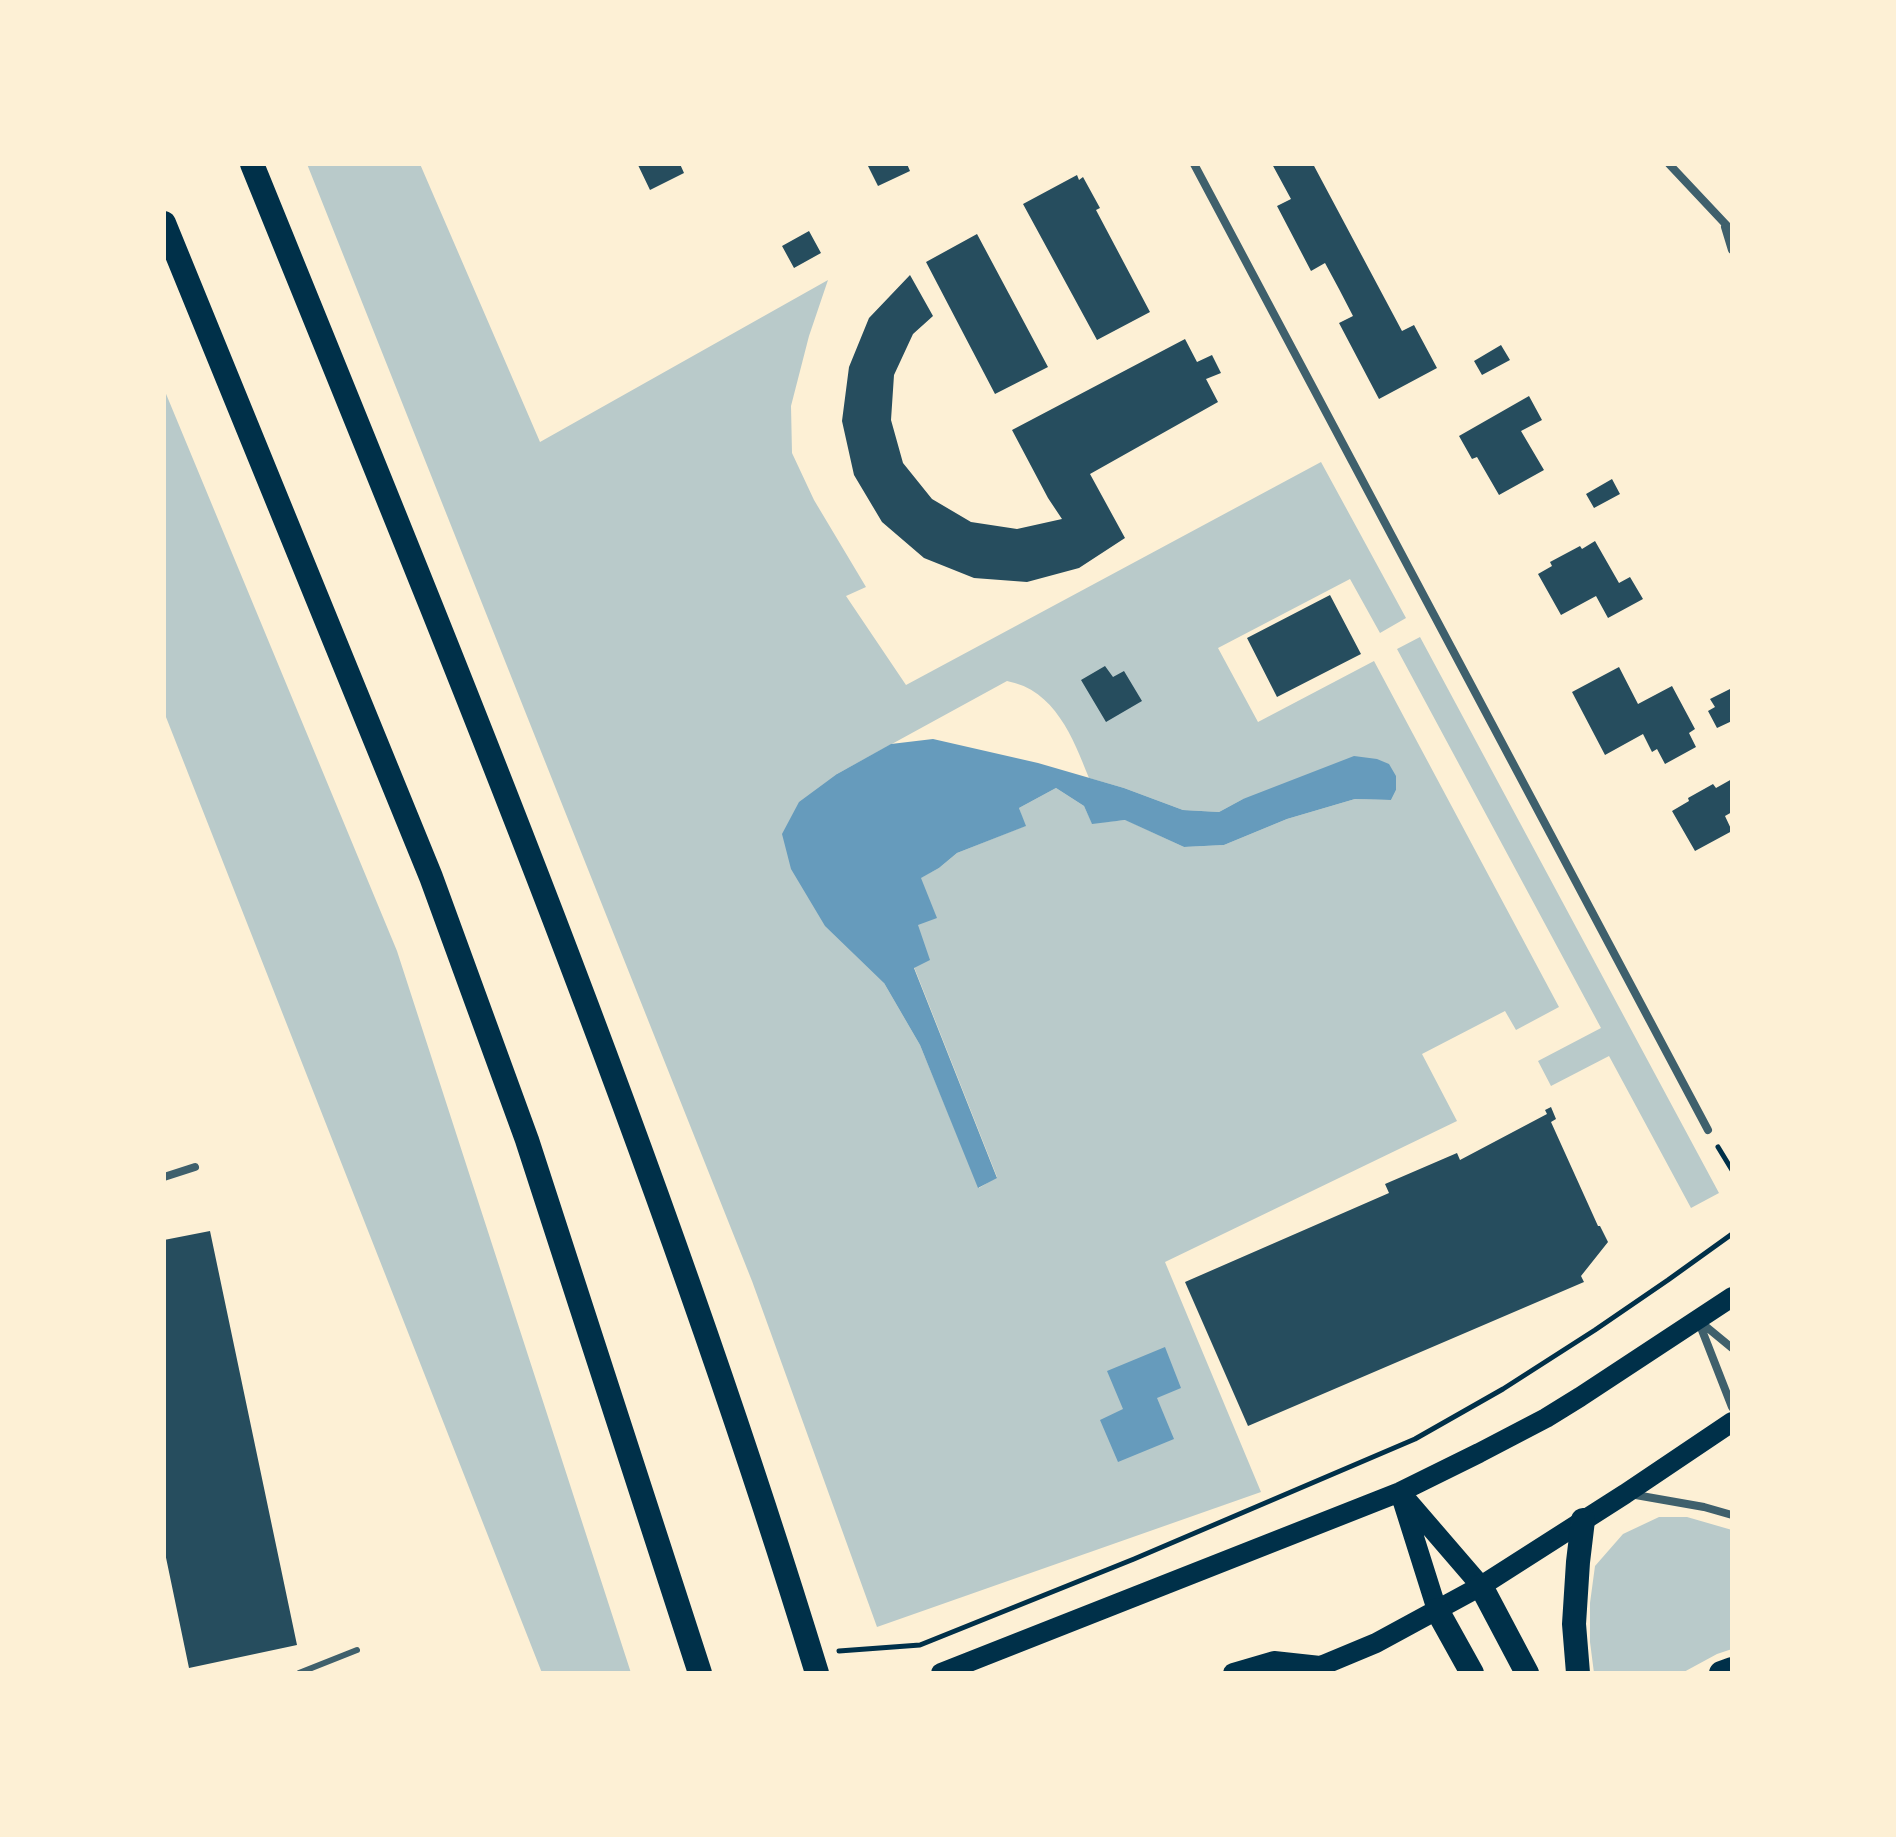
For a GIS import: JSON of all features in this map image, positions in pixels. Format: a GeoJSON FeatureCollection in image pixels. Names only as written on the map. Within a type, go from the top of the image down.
{"type":"FeatureCollection","features":[{"type":"Feature","properties":{"kind":"highway"},"geometry":{"type":"LineString","coordinates":[[252,164],[426,591],[600,1039],[707,1336],[817,1673]]}},
{"type":"Feature","properties":{"kind":"highway"},"geometry":{"type":"LineString","coordinates":[[164,223],[431,877],[527,1140],[697,1663]]}},
{"type":"Feature","properties":{"kind":"highway"},"geometry":{"type":"LineString","coordinates":[[1578,1673],[1574,1624],[1583,1520]]}},
{"type":"Feature","properties":{"kind":"highway"},"geometry":{"type":"LineString","coordinates":[[1481,1586],[1527,1673]]}},
{"type":"Feature","properties":{"kind":"highway"},"geometry":{"type":"LineString","coordinates":[[1437,1610],[1472,1673]]}},
{"type":"Feature","properties":{"kind":"highway"},"geometry":{"type":"LineString","coordinates":[[1721,1673],[1732,1669]]}},
{"type":"Feature","properties":{"kind":"main road"},"geometry":{"type":"LineString","coordinates":[[941,1673],[1400,1492],[1546,1418],[1732,1297]]}},
{"type":"Feature","properties":{"kind":"main road"},"geometry":{"type":"LineString","coordinates":[[1233,1673],[1274,1661],[1312,1669],[1376,1643],[1481,1586],[1732,1422]]}},
{"type":"Feature","properties":{"kind":"main road"},"geometry":{"type":"LineString","coordinates":[[1400,1492],[1481,1586]]}},
{"type":"Feature","properties":{"kind":"main road"},"geometry":{"type":"LineString","coordinates":[[1400,1492],[1437,1610]]}},
{"type":"Feature","properties":{"kind":"street"},"geometry":{"type":"LineString","coordinates":[[1194,164],[1708,1130]]}},
{"type":"Feature","properties":{"kind":"street"},"geometry":{"type":"LineString","coordinates":[[1669,164],[1729,229],[1732,250]]}},
{"type":"Feature","properties":{"kind":"street"},"geometry":{"type":"LineString","coordinates":[[164,1177],[195,1167]]}},
{"type":"Feature","properties":{"kind":"street"},"geometry":{"type":"LineString","coordinates":[[1698,1319],[1732,1348]]}},
{"type":"Feature","properties":{"kind":"street"},"geometry":{"type":"LineString","coordinates":[[1698,1319],[1732,1407]]}},
{"type":"Feature","properties":{"kind":"street"},"geometry":{"type":"LineString","coordinates":[[1625,1494],[1704,1507],[1732,1515]]}},
{"type":"Feature","properties":{"kind":"lane"},"geometry":{"type":"LineString","coordinates":[[299,1673],[357,1650]]}},
{"type":"Feature","properties":{"kind":"path"},"geometry":{"type":"LineString","coordinates":[[838,1651],[920,1645],[1134,1559],[1415,1439],[1582,1339],[1732,1234]]}},
{"type":"Feature","properties":{"kind":"shaded area"},"geometry":{"type":"Polygon","coordinates":[[[307,164],[420,164],[540,442],[828,280],[809,336],[791,406],[792,453],[814,500],[866,587],[846,596],[906,685],[1321,462],[1406,618],[1380,633],[1350,579],[1218,648],[1258,722],[1374,661],[1559,1007],[1516,1030],[1505,1011],[1422,1054],[1457,1121],[1165,1262],[1261,1492],[877,1627],[752,1281],[307,164]],[[1007,681],[837,774],[884,983],[920,1045],[979,1188],[997,1177],[914,967],[920,878],[957,853],[1025,826],[1019,808],[1056,788],[1084,806],[1092,823],[1126,820],[1184,847],[1224,845],[1287,819],[1355,799],[1391,800],[1396,790],[1243,799],[1219,812],[1183,810],[1089,778],[1060,718],[1038,694],[1007,681]]]}},
{"type":"Feature","properties":{"kind":"shaded area"},"geometry":{"type":"Polygon","coordinates":[[[164,389],[397,951],[631,1673],[542,1673],[164,712],[164,389]]]}},
{"type":"Feature","properties":{"kind":"shaded area"},"geometry":{"type":"Polygon","coordinates":[[[1420,637],[1719,1193],[1691,1208],[1609,1056],[1551,1086],[1538,1061],[1601,1028],[1397,649],[1420,637]]]}},
{"type":"Feature","properties":{"kind":"shaded area"},"geometry":{"type":"Polygon","coordinates":[[[1659,1517],[1687,1517],[1732,1530],[1732,1649],[1682,1673],[1594,1673],[1590,1603],[1595,1566],[1623,1534],[1659,1517]]]}},
{"type":"Feature","properties":{"kind":"water"},"geometry":{"type":"Polygon","coordinates":[[[933,739],[1038,763],[1124,788],[1183,810],[1219,812],[1243,799],[1354,756],[1389,764],[1396,776],[1396,790],[1391,800],[1355,799],[1287,819],[1224,845],[1184,847],[1125,820],[1092,824],[1084,806],[1056,788],[1019,808],[1026,826],[957,853],[921,878],[937,918],[918,925],[930,960],[914,968],[997,1178],[978,1188],[920,1045],[884,983],[825,926],[791,869],[782,834],[799,802],[837,774],[891,744],[933,739]]]}},
{"type":"Feature","properties":{"kind":"water"},"geometry":{"type":"Polygon","coordinates":[[[1165,1347],[1181,1388],[1157,1398],[1174,1439],[1118,1462],[1100,1420],[1123,1409],[1107,1371],[1165,1347]]]}},
{"type":"Feature","properties":{"kind":"building"},"geometry":{"type":"Polygon","coordinates":[[[639,164],[680,164],[684,173],[650,190],[639,164]]]}},
{"type":"Feature","properties":{"kind":"building"},"geometry":{"type":"Polygon","coordinates":[[[867,164],[907,164],[910,171],[878,186],[867,164]]]}},
{"type":"Feature","properties":{"kind":"building"},"geometry":{"type":"Polygon","coordinates":[[[1272,164],[1313,164],[1402,331],[1414,325],[1437,368],[1379,399],[1339,323],[1353,316],[1339,289],[1325,263],[1311,271],[1277,206],[1291,199],[1272,164]]]}},
{"type":"Feature","properties":{"kind":"building"},"geometry":{"type":"Polygon","coordinates":[[[1077,175],[1079,180],[1083,177],[1100,208],[1096,210],[1150,312],[1097,340],[1023,204],[1077,175]]]}},
{"type":"Feature","properties":{"kind":"building"},"geometry":{"type":"Polygon","coordinates":[[[809,231],[821,253],[794,268],[782,246],[809,231]]]}},
{"type":"Feature","properties":{"kind":"building"},"geometry":{"type":"Polygon","coordinates":[[[977,234],[1048,367],[995,394],[926,262],[977,234]]]}},
{"type":"Feature","properties":{"kind":"building"},"geometry":{"type":"Polygon","coordinates":[[[910,275],[933,316],[913,334],[894,375],[891,420],[903,463],[932,499],[971,522],[1017,529],[1062,519],[1012,430],[1185,339],[1197,362],[1212,355],[1221,373],[1206,379],[1218,402],[1090,474],[1125,538],[1079,568],[1027,582],[974,578],[924,558],[882,522],[854,475],[842,421],[849,367],[869,318],[910,275]]]}},
{"type":"Feature","properties":{"kind":"building"},"geometry":{"type":"Polygon","coordinates":[[[1501,345],[1510,360],[1482,375],[1474,361],[1501,345]]]}},
{"type":"Feature","properties":{"kind":"building"},"geometry":{"type":"Polygon","coordinates":[[[1529,396],[1542,420],[1521,431],[1544,470],[1499,495],[1477,457],[1472,459],[1459,436],[1529,396]]]}},
{"type":"Feature","properties":{"kind":"building"},"geometry":{"type":"Polygon","coordinates":[[[1612,479],[1620,494],[1594,508],[1586,494],[1612,479]]]}},
{"type":"Feature","properties":{"kind":"building"},"geometry":{"type":"Polygon","coordinates":[[[1595,541],[1619,583],[1630,577],[1643,599],[1608,618],[1596,596],[1561,615],[1538,574],[1552,566],[1550,562],[1595,541]]]}},
{"type":"Feature","properties":{"kind":"building"},"geometry":{"type":"Polygon","coordinates":[[[1330,595],[1361,654],[1277,697],[1247,638],[1330,595]]]}},
{"type":"Feature","properties":{"kind":"building"},"geometry":{"type":"Polygon","coordinates":[[[1105,666],[1113,677],[1124,671],[1142,701],[1106,722],[1081,680],[1105,666]]]}},
{"type":"Feature","properties":{"kind":"building"},"geometry":{"type":"Polygon","coordinates":[[[1619,667],[1638,704],[1672,686],[1695,729],[1689,733],[1696,747],[1665,764],[1657,749],[1652,752],[1643,734],[1605,755],[1572,692],[1619,667]]]}},
{"type":"Feature","properties":{"kind":"building"},"geometry":{"type":"Polygon","coordinates":[[[1732,688],[1732,721],[1717,728],[1708,711],[1715,707],[1710,699],[1732,688]]]}},
{"type":"Feature","properties":{"kind":"building"},"geometry":{"type":"Polygon","coordinates":[[[1732,779],[1732,812],[1725,816],[1732,831],[1695,851],[1672,811],[1713,784],[1716,788],[1732,779]]]}},
{"type":"Feature","properties":{"kind":"building"},"geometry":{"type":"Polygon","coordinates":[[[1551,1107],[1556,1119],[1551,1122],[1608,1242],[1581,1276],[1584,1282],[1248,1426],[1185,1282],[1389,1193],[1385,1184],[1457,1153],[1460,1160],[1547,1114],[1545,1110],[1551,1107]]]}},
{"type":"Feature","properties":{"kind":"building"},"geometry":{"type":"Polygon","coordinates":[[[210,1231],[297,1645],[189,1668],[164,1548],[164,1240],[210,1231]]]}}]}
